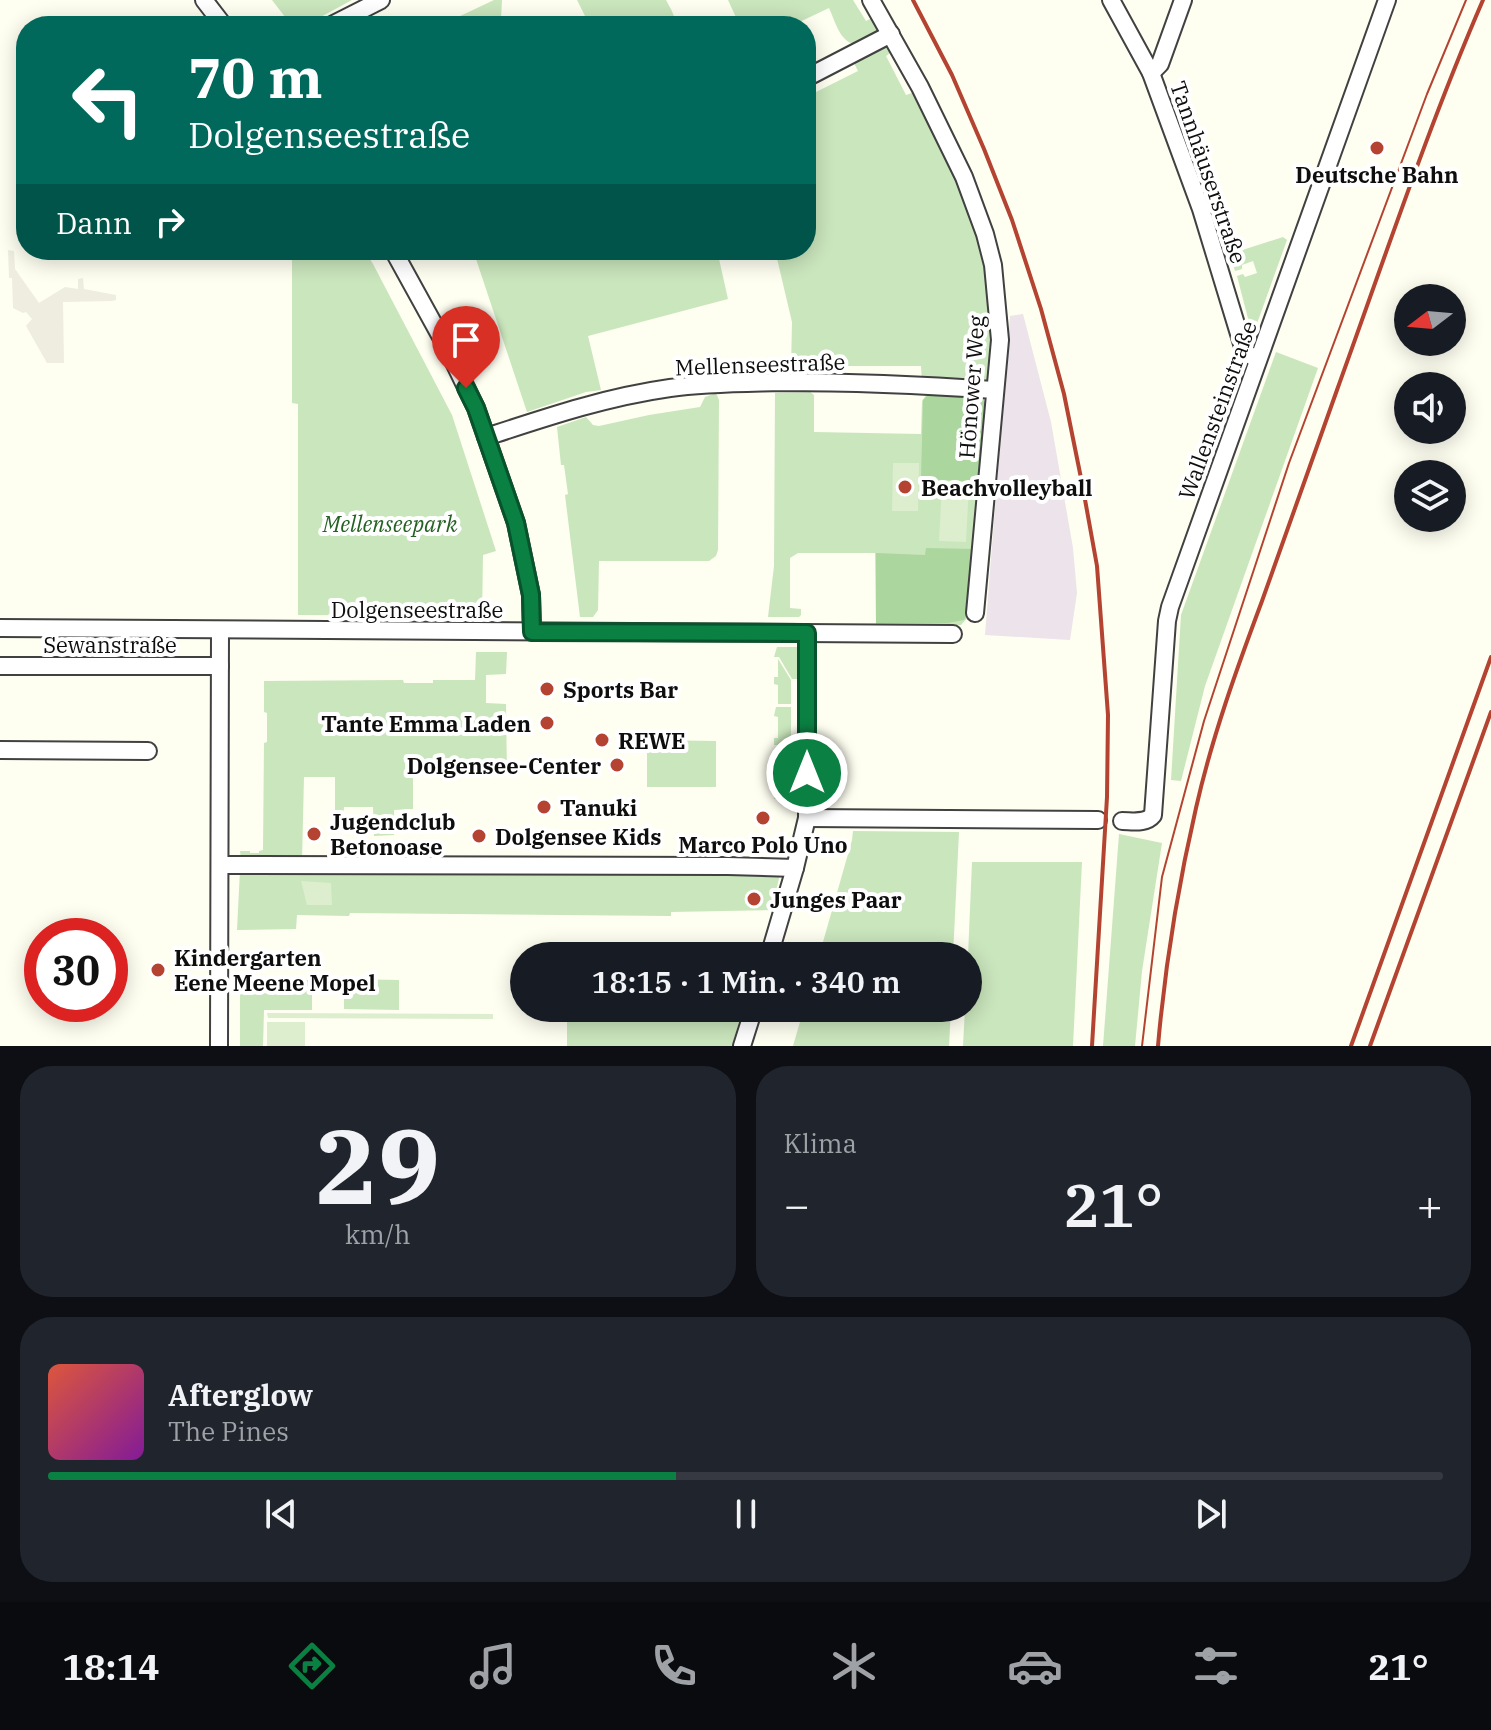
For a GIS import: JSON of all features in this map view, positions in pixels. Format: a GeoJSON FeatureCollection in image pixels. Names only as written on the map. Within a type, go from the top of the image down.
{"type":"FeatureCollection","features":[{"type":"Feature","properties":{"kind":"street"},"geometry":{"type":"LineString","coordinates":[[204,0],[216,16]]}},
{"type":"Feature","properties":{"kind":"street"},"geometry":{"type":"LineString","coordinates":[[350,16],[381,0]]}},
{"type":"Feature","properties":{"kind":"street","name":"Hönower Weg"},"geometry":{"type":"LineString","coordinates":[[871,0],[939,124],[964,177],[993,265],[1000,340],[975,613]]}},
{"type":"Feature","properties":{"kind":"street","name":"Tannhäuserstraße"},"geometry":{"type":"LineString","coordinates":[[1111,0],[1151,73],[1201,209],[1243,347],[1247,354],[1258,359]]}},
{"type":"Feature","properties":{"kind":"street"},"geometry":{"type":"LineString","coordinates":[[1151,73],[1160,64],[1183,0]]}},
{"type":"Feature","properties":{"kind":"street","name":"Wallensteinstraße"},"geometry":{"type":"LineString","coordinates":[[1122,821],[1145,821],[1153,815],[1170,607],[1387,0]]}},
{"type":"Feature","properties":{"kind":"street"},"geometry":{"type":"LineString","coordinates":[[816,73],[891,34]]}},
{"type":"Feature","properties":{"kind":"street"},"geometry":{"type":"LineString","coordinates":[[399,260],[476,408],[516,523],[531,595],[532,632]]}},
{"type":"Feature","properties":{"kind":"street","name":"Mellenseestraße"},"geometry":{"type":"LineString","coordinates":[[486,437],[596,402],[669,388],[723,383],[819,382],[994,390]]}},
{"type":"Feature","properties":{"kind":"street","name":"Dolgenseestraße"},"geometry":{"type":"LineString","coordinates":[[0,628],[953,634]]}},
{"type":"Feature","properties":{"kind":"street"},"geometry":{"type":"LineString","coordinates":[[219,1046],[220,630]]}},
{"type":"Feature","properties":{"kind":"street"},"geometry":{"type":"LineString","coordinates":[[773,942],[807,818],[807,633]]}},
{"type":"Feature","properties":{"kind":"street","name":"Sewanstraße"},"geometry":{"type":"LineString","coordinates":[[0,666],[220,666]]}},
{"type":"Feature","properties":{"kind":"street"},"geometry":{"type":"LineString","coordinates":[[0,750],[148,751]]}},
{"type":"Feature","properties":{"kind":"street"},"geometry":{"type":"LineString","coordinates":[[807,818],[1098,820]]}},
{"type":"Feature","properties":{"kind":"street"},"geometry":{"type":"LineString","coordinates":[[220,865],[795,868]]}},
{"type":"Feature","properties":{"kind":"street"},"geometry":{"type":"LineString","coordinates":[[742,1046],[750,1022]]}},
{"type":"Feature","properties":{"kind":"shaded area"},"geometry":{"type":"Polygon","coordinates":[[[8,250],[14,251],[15,269],[39,303],[65,287],[78,289],[78,279],[83,278],[84,289],[116,295],[116,300],[112,301],[63,302],[64,363],[47,363],[26,326],[32,319],[26,312],[13,308],[8,250]]]}},
{"type":"Feature","properties":{"kind":"shaded area"},"geometry":{"type":"Polygon","coordinates":[[[1023,314],[1051,422],[1073,548],[1077,593],[1070,640],[985,635],[1010,316],[1023,314]]]}},
{"type":"Feature","properties":{"kind":"green space"},"geometry":{"type":"Polygon","coordinates":[[[272,0],[352,0],[322,16],[284,16],[272,0]]]}},
{"type":"Feature","properties":{"kind":"green space"},"geometry":{"type":"Polygon","coordinates":[[[494,0],[502,0],[501,16],[460,16],[494,0]]]}},
{"type":"Feature","properties":{"kind":"green space"},"geometry":{"type":"Polygon","coordinates":[[[577,0],[666,0],[674,16],[585,16],[577,0]]]}},
{"type":"Feature","properties":{"kind":"green space"},"geometry":{"type":"Polygon","coordinates":[[[728,0],[853,0],[866,21],[874,17],[879,29],[859,45],[843,37],[829,8],[812,16],[735,16],[728,0]]]}},
{"type":"Feature","properties":{"kind":"green space"},"geometry":{"type":"Polygon","coordinates":[[[884,44],[894,50],[886,56],[906,95],[915,92],[970,210],[984,264],[990,321],[989,377],[981,384],[922,382],[921,366],[815,366],[810,375],[800,375],[800,370],[791,370],[792,322],[777,260],[816,260],[816,92],[858,71],[852,59],[884,44]]]}},
{"type":"Feature","properties":{"kind":"green space"},"geometry":{"type":"Polygon","coordinates":[[[1283,237],[1287,240],[1255,329],[1251,330],[1237,276],[1257,273],[1253,261],[1235,271],[1230,254],[1283,237]]]}},
{"type":"Feature","properties":{"kind":"green space","name":"Mellenseepark"},"geometry":{"type":"Polygon","coordinates":[[[292,260],[370,260],[452,415],[496,551],[483,555],[482,616],[298,615],[298,404],[292,403],[292,260]]]}},
{"type":"Feature","properties":{"kind":"green space"},"geometry":{"type":"Polygon","coordinates":[[[476,260],[719,260],[728,299],[588,336],[601,390],[527,412],[476,260]]]}},
{"type":"Feature","properties":{"kind":"green space"},"geometry":{"type":"Polygon","coordinates":[[[1276,352],[1318,368],[1205,686],[1181,781],[1171,780],[1181,615],[1276,352]]]}},
{"type":"Feature","properties":{"kind":"green space"},"geometry":{"type":"Polygon","coordinates":[[[932,391],[982,397],[987,405],[980,482],[921,479],[923,400],[932,391]]]}},
{"type":"Feature","properties":{"kind":"green space"},"geometry":{"type":"Polygon","coordinates":[[[810,392],[814,395],[814,432],[921,434],[922,401],[927,394],[984,399],[971,608],[961,625],[876,627],[875,553],[798,553],[790,558],[790,608],[801,609],[801,615],[768,617],[774,566],[775,393],[810,392]]]}},
{"type":"Feature","properties":{"kind":"green space"},"geometry":{"type":"Polygon","coordinates":[[[716,393],[719,400],[716,556],[709,561],[599,561],[598,610],[593,617],[580,617],[565,495],[568,494],[557,427],[586,417],[593,425],[599,426],[700,407],[705,397],[716,393]]]}},
{"type":"Feature","properties":{"kind":"green space","name":"Beachvolleyball"},"geometry":{"type":"Polygon","coordinates":[[[893,463],[919,463],[918,511],[892,511],[893,463]]]}},
{"type":"Feature","properties":{"kind":"green space"},"geometry":{"type":"Polygon","coordinates":[[[942,484],[969,485],[966,542],[939,541],[942,484]]]}},
{"type":"Feature","properties":{"kind":"green space"},"geometry":{"type":"Polygon","coordinates":[[[926,548],[975,549],[970,609],[964,620],[948,623],[876,623],[876,553],[925,555],[926,548]]]}},
{"type":"Feature","properties":{"kind":"green space"},"geometry":{"type":"Polygon","coordinates":[[[777,647],[801,647],[802,679],[792,679],[779,657],[774,657],[777,647]]]}},
{"type":"Feature","properties":{"kind":"green space"},"geometry":{"type":"Polygon","coordinates":[[[476,652],[507,652],[506,674],[486,675],[486,703],[506,704],[507,774],[413,774],[413,809],[394,810],[394,835],[374,836],[373,807],[344,807],[343,818],[335,817],[335,777],[304,777],[302,860],[241,859],[240,851],[259,853],[263,850],[264,743],[267,742],[264,681],[403,680],[404,683],[433,683],[433,680],[475,680],[476,652]]]}},
{"type":"Feature","properties":{"kind":"green space"},"geometry":{"type":"Polygon","coordinates":[[[778,659],[791,680],[791,704],[778,704],[778,685],[774,684],[774,677],[778,677],[778,659]]]}},
{"type":"Feature","properties":{"kind":"green space"},"geometry":{"type":"Polygon","coordinates":[[[776,707],[791,707],[791,745],[774,745],[774,738],[778,738],[778,717],[774,716],[776,707]]]}},
{"type":"Feature","properties":{"kind":"green space"},"geometry":{"type":"Polygon","coordinates":[[[647,740],[716,741],[716,787],[647,787],[647,740]]]}},
{"type":"Feature","properties":{"kind":"green space"},"geometry":{"type":"Polygon","coordinates":[[[778,756],[791,756],[791,794],[801,795],[802,799],[774,799],[774,794],[778,794],[778,782],[786,782],[786,765],[778,764],[778,756]]]}},
{"type":"Feature","properties":{"kind":"green space"},"geometry":{"type":"Polygon","coordinates":[[[853,831],[959,832],[954,942],[823,942],[853,831]]]}},
{"type":"Feature","properties":{"kind":"green space"},"geometry":{"type":"Polygon","coordinates":[[[1119,834],[1162,843],[1142,971],[1135,1046],[1103,1046],[1119,834]]]}},
{"type":"Feature","properties":{"kind":"green space"},"geometry":{"type":"Polygon","coordinates":[[[972,862],[1082,862],[1073,1046],[963,1046],[964,1022],[982,1022],[982,942],[969,942],[972,862]]]}},
{"type":"Feature","properties":{"kind":"green space"},"geometry":{"type":"Polygon","coordinates":[[[240,870],[781,871],[771,910],[671,912],[671,916],[350,913],[349,916],[297,915],[296,929],[237,930],[240,870]]]}},
{"type":"Feature","properties":{"kind":"green space"},"geometry":{"type":"Polygon","coordinates":[[[301,881],[331,883],[332,905],[307,905],[301,881]]]}},
{"type":"Feature","properties":{"kind":"green space"},"geometry":{"type":"Polygon","coordinates":[[[240,979],[312,980],[312,1010],[264,1010],[263,1046],[240,1046],[240,979]]]}},
{"type":"Feature","properties":{"kind":"green space"},"geometry":{"type":"Polygon","coordinates":[[[344,979],[399,980],[399,1010],[344,1009],[344,979]]]}},
{"type":"Feature","properties":{"kind":"green space"},"geometry":{"type":"Polygon","coordinates":[[[267,1013],[493,1014],[493,1019],[268,1018],[267,1013]]]}},
{"type":"Feature","properties":{"kind":"green space"},"geometry":{"type":"Polygon","coordinates":[[[267,1022],[305,1022],[305,1046],[267,1046],[267,1022]]]}},
{"type":"Feature","properties":{"kind":"green space"},"geometry":{"type":"Polygon","coordinates":[[[567,1022],[739,1022],[732,1046],[567,1046],[567,1022]]]}},
{"type":"Feature","properties":{"kind":"green space"},"geometry":{"type":"Polygon","coordinates":[[[800,1022],[950,1022],[949,1046],[793,1046],[800,1022]]]}},
{"type":"Feature","properties":{"kind":"tram line"},"geometry":{"type":"LineString","coordinates":[[1142,1046],[1162,877],[1204,721],[1289,463],[1427,94],[1466,0]]}},
{"type":"Feature","properties":{"kind":"railway"},"geometry":{"type":"LineString","coordinates":[[913,0],[952,75],[984,149],[1012,220],[1041,309],[1064,394],[1097,566],[1108,715],[1107,797],[1092,1046]]}},
{"type":"Feature","properties":{"kind":"railway"},"geometry":{"type":"LineString","coordinates":[[1158,1046],[1168,956],[1183,867],[1217,729],[1407,194],[1483,0]]}},
{"type":"Feature","properties":{"kind":"railway"},"geometry":{"type":"LineString","coordinates":[[1351,1046],[1491,657]]}},
{"type":"Feature","properties":{"kind":"railway"},"geometry":{"type":"LineString","coordinates":[[1370,1046],[1491,712]]}},
{"type":"Feature","properties":{"kind":"place","name":"Deutsche Bahn"},"geometry":{"type":"Point","coordinates":[1377,148]}},
{"type":"Feature","properties":{"kind":"place","name":"Beachvolleyball"},"geometry":{"type":"Point","coordinates":[905,487]}},
{"type":"Feature","properties":{"kind":"place","name":"Sports Bar"},"geometry":{"type":"Point","coordinates":[547,689]}},
{"type":"Feature","properties":{"kind":"place","name":"Tante Emma Laden"},"geometry":{"type":"Point","coordinates":[547,723]}},
{"type":"Feature","properties":{"kind":"place","name":"REWE"},"geometry":{"type":"Point","coordinates":[602,740]}},
{"type":"Feature","properties":{"kind":"place","name":"Dolgensee-Center"},"geometry":{"type":"Point","coordinates":[617,765]}},
{"type":"Feature","properties":{"kind":"place","name":"Tanuki"},"geometry":{"type":"Point","coordinates":[544,807]}},
{"type":"Feature","properties":{"kind":"place","name":"Marco Polo Uno"},"geometry":{"type":"Point","coordinates":[763,818]}},
{"type":"Feature","properties":{"kind":"place","name":"Jugendclub Betonoase"},"geometry":{"type":"Point","coordinates":[314,834]}},
{"type":"Feature","properties":{"kind":"place","name":"Dolgensee Kids"},"geometry":{"type":"Point","coordinates":[479,836]}},
{"type":"Feature","properties":{"kind":"place","name":"Junges Paar"},"geometry":{"type":"Point","coordinates":[754,899]}},
{"type":"Feature","properties":{"kind":"place","name":"Kindergarten Eene Meene Mopel"},"geometry":{"type":"Point","coordinates":[158,970]}},
{"type":"Feature","properties":{"kind":"route"},"geometry":{"type":"LineString","coordinates":[[466,388],[476,408],[516,523],[531,595],[532,632],[807,633],[807,773]]}}]}
